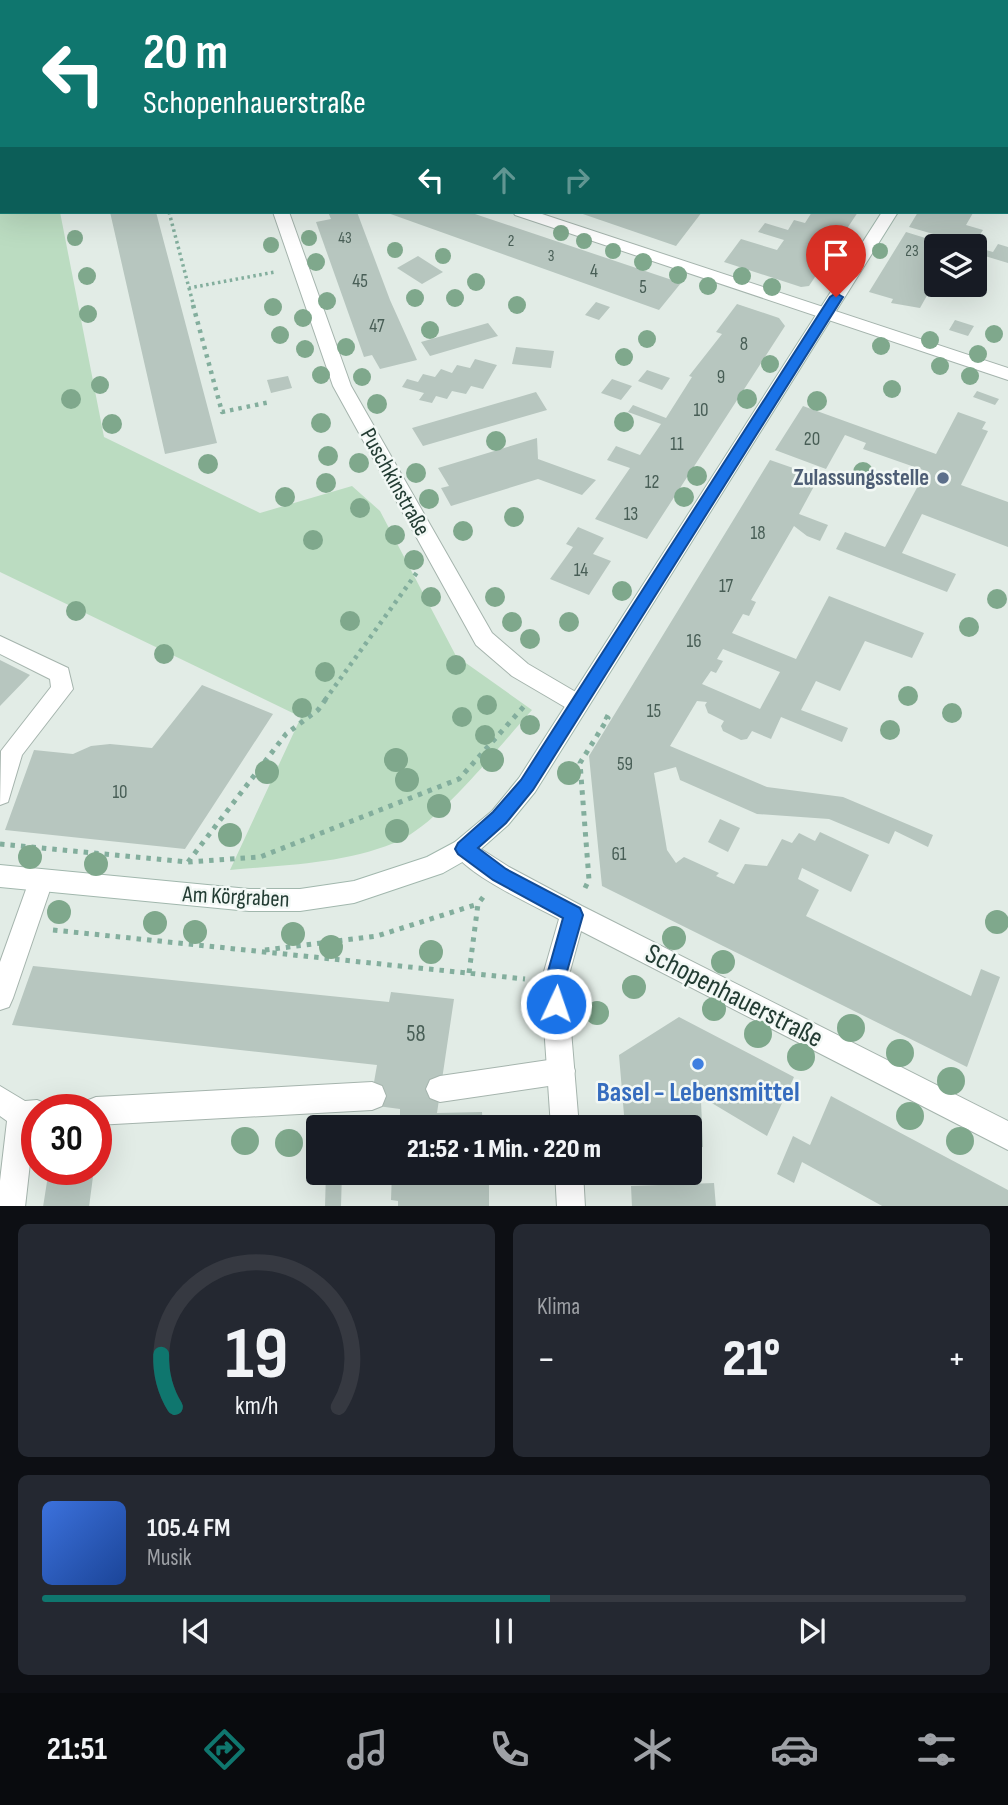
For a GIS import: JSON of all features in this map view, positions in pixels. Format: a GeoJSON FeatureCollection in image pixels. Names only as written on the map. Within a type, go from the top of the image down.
{"type":"FeatureCollection","features":[{"type":"Feature","properties":{"kind":"street","name":"Puschkinstraße"},"geometry":{"type":"LineString","coordinates":[[282,214],[342,386],[484,639],[520,670],[578,704]]}},
{"type":"Feature","properties":{"kind":"street"},"geometry":{"type":"LineString","coordinates":[[527,214],[1008,374]]}},
{"type":"Feature","properties":{"kind":"street","name":"Am Körgraben"},"geometry":{"type":"LineString","coordinates":[[0,877],[236,899],[300,900],[354,892],[434,865],[464,849],[500,818],[527,785],[889,214]]}},
{"type":"Feature","properties":{"kind":"street"},"geometry":{"type":"LineString","coordinates":[[0,644],[60,674],[62,689],[6,748],[0,795]]}},
{"type":"Feature","properties":{"kind":"street","name":"Schopenhauerstraße"},"geometry":{"type":"LineString","coordinates":[[464,849],[500,874],[573,915],[1008,1136]]}},
{"type":"Feature","properties":{"kind":"street"},"geometry":{"type":"LineString","coordinates":[[0,999],[41,881]]}},
{"type":"Feature","properties":{"kind":"street"},"geometry":{"type":"LineString","coordinates":[[564,1115],[554,982],[573,915]]}},
{"type":"Feature","properties":{"kind":"street"},"geometry":{"type":"LineString","coordinates":[[440,1089],[562,1071]]}},
{"type":"Feature","properties":{"kind":"street"},"geometry":{"type":"LineString","coordinates":[[112,1110],[372,1096]]}},
{"type":"Feature","properties":{"kind":"street"},"geometry":{"type":"LineString","coordinates":[[12,1206],[20,1110]]}},
{"type":"Feature","properties":{"kind":"street"},"geometry":{"type":"LineString","coordinates":[[570,1185],[571,1206]]}},
{"type":"Feature","properties":{"kind":"path"},"geometry":{"type":"LineString","coordinates":[[170,214],[222,412],[270,402]]}},
{"type":"Feature","properties":{"kind":"path"},"geometry":{"type":"LineString","coordinates":[[189,288],[300,267]]}},
{"type":"Feature","properties":{"kind":"path"},"geometry":{"type":"LineString","coordinates":[[188,862],[286,734],[318,710],[433,551]]}},
{"type":"Feature","properties":{"kind":"path"},"geometry":{"type":"LineString","coordinates":[[0,844],[188,862],[260,857],[459,779],[543,684]]}},
{"type":"Feature","properties":{"kind":"path"},"geometry":{"type":"LineString","coordinates":[[573,915],[589,880],[580,763],[608,718],[578,704]]}},
{"type":"Feature","properties":{"kind":"path"},"geometry":{"type":"LineString","coordinates":[[469,973],[478,904],[500,874]]}},
{"type":"Feature","properties":{"kind":"path"},"geometry":{"type":"LineString","coordinates":[[257,951],[377,936],[478,904]]}},
{"type":"Feature","properties":{"kind":"path"},"geometry":{"type":"LineString","coordinates":[[26,927],[554,982]]}},
{"type":"Feature","properties":{"kind":"green space"},"geometry":{"type":"Polygon","coordinates":[[[0,214],[60,214],[104,437],[260,513],[352,486],[380,511],[456,656],[532,710],[448,803],[411,834],[394,843],[354,855],[292,865],[230,870],[301,717],[0,572],[0,214]]]}},
{"type":"Feature","properties":{"kind":"building"},"geometry":{"type":"Polygon","coordinates":[[[110,214],[157,214],[217,443],[165,454],[110,214]]]}},
{"type":"Feature","properties":{"kind":"building"},"geometry":{"type":"Polygon","coordinates":[[[329,214],[358,214],[390,300],[417,360],[380,369],[372,355],[364,357],[316,222],[331,219],[329,214]]]}},
{"type":"Feature","properties":{"kind":"building"},"geometry":{"type":"Polygon","coordinates":[[[391,214],[475,214],[681,283],[659,310],[391,214]]]}},
{"type":"Feature","properties":{"kind":"building"},"geometry":{"type":"Polygon","coordinates":[[[583,214],[700,214],[676,246],[583,214]]]}},
{"type":"Feature","properties":{"kind":"building"},"geometry":{"type":"Polygon","coordinates":[[[811,214],[857,214],[809,286],[801,287],[724,262],[741,239],[777,250],[784,240],[758,232],[765,223],[788,230],[794,220],[805,223],[811,214]]]}},
{"type":"Feature","properties":{"kind":"building"},"geometry":{"type":"Polygon","coordinates":[[[917,214],[972,214],[966,225],[983,230],[980,234],[933,234],[909,227],[917,214]]]}},
{"type":"Feature","properties":{"kind":"building"},"geometry":{"type":"Polygon","coordinates":[[[906,232],[924,238],[924,297],[926,297],[920,308],[891,303],[893,299],[869,292],[906,232]]]}},
{"type":"Feature","properties":{"kind":"building"},"geometry":{"type":"Polygon","coordinates":[[[998,244],[1008,247],[1008,263],[987,257],[987,250],[993,252],[998,244]]]}},
{"type":"Feature","properties":{"kind":"building"},"geometry":{"type":"Polygon","coordinates":[[[418,256],[443,272],[422,284],[397,268],[418,256]]]}},
{"type":"Feature","properties":{"kind":"building"},"geometry":{"type":"Polygon","coordinates":[[[596,302],[610,307],[599,320],[585,315],[596,302]]]}},
{"type":"Feature","properties":{"kind":"building"},"geometry":{"type":"Polygon","coordinates":[[[737,304],[779,318],[785,326],[647,539],[595,519],[630,468],[607,460],[616,446],[640,455],[661,424],[628,412],[633,405],[666,418],[692,377],[689,376],[722,334],[716,332],[737,304]]]}},
{"type":"Feature","properties":{"kind":"building"},"geometry":{"type":"Polygon","coordinates":[[[955,320],[974,326],[968,336],[949,330],[955,320]]]}},
{"type":"Feature","properties":{"kind":"building"},"geometry":{"type":"Polygon","coordinates":[[[488,323],[498,336],[430,356],[421,342],[488,323]]]}},
{"type":"Feature","properties":{"kind":"building"},"geometry":{"type":"Polygon","coordinates":[[[516,347],[554,351],[551,368],[512,364],[516,347]]]}},
{"type":"Feature","properties":{"kind":"building"},"geometry":{"type":"Polygon","coordinates":[[[475,359],[497,365],[483,389],[471,386],[466,394],[452,391],[447,399],[436,396],[432,403],[419,400],[424,393],[402,387],[407,379],[418,382],[423,374],[435,377],[441,369],[452,373],[457,365],[470,368],[475,359]]]}},
{"type":"Feature","properties":{"kind":"building"},"geometry":{"type":"Polygon","coordinates":[[[647,370],[670,378],[662,390],[638,381],[647,370]]]}},
{"type":"Feature","properties":{"kind":"building"},"geometry":{"type":"Polygon","coordinates":[[[288,376],[292,388],[271,393],[267,380],[288,376]]]}},
{"type":"Feature","properties":{"kind":"building"},"geometry":{"type":"Polygon","coordinates":[[[612,379],[632,386],[621,400],[601,393],[612,379]]]}},
{"type":"Feature","properties":{"kind":"building"},"geometry":{"type":"Polygon","coordinates":[[[977,391],[999,399],[995,405],[973,397],[977,391]]]}},
{"type":"Feature","properties":{"kind":"building"},"geometry":{"type":"Polygon","coordinates":[[[536,392],[547,410],[423,446],[412,428],[536,392]]]}},
{"type":"Feature","properties":{"kind":"building"},"geometry":{"type":"Polygon","coordinates":[[[803,406],[936,454],[958,412],[986,422],[982,429],[988,431],[961,485],[1008,502],[1008,547],[922,514],[902,553],[956,574],[947,592],[836,549],[845,532],[885,547],[926,471],[863,449],[866,443],[845,435],[826,469],[775,450],[803,406]]]}},
{"type":"Feature","properties":{"kind":"building"},"geometry":{"type":"Polygon","coordinates":[[[537,438],[538,459],[596,480],[582,495],[538,479],[451,506],[441,488],[449,486],[438,468],[537,438]]]}},
{"type":"Feature","properties":{"kind":"building"},"geometry":{"type":"Polygon","coordinates":[[[770,460],[819,477],[799,514],[828,525],[820,541],[807,536],[794,526],[751,600],[756,602],[749,616],[743,614],[732,633],[796,659],[829,596],[924,633],[912,658],[865,641],[840,691],[816,681],[801,710],[848,728],[842,742],[781,717],[771,739],[752,731],[747,739],[741,740],[723,731],[721,726],[724,721],[708,713],[705,705],[707,702],[697,701],[670,746],[767,787],[843,797],[933,835],[928,847],[895,831],[889,844],[829,819],[757,814],[680,780],[676,767],[654,773],[667,850],[676,863],[684,857],[719,873],[716,876],[734,884],[745,864],[767,866],[782,839],[792,843],[799,833],[815,841],[820,832],[869,855],[851,892],[802,868],[798,879],[819,890],[806,916],[971,996],[981,969],[1000,977],[967,1067],[602,886],[589,756],[770,460]],[[723,649],[717,659],[723,661],[716,673],[711,671],[702,684],[760,709],[780,672],[723,649]]]}},
{"type":"Feature","properties":{"kind":"building"},"geometry":{"type":"Polygon","coordinates":[[[578,527],[604,538],[593,554],[611,561],[589,595],[550,579],[573,547],[566,544],[578,527]]]}},
{"type":"Feature","properties":{"kind":"building"},"geometry":{"type":"Polygon","coordinates":[[[0,660],[30,675],[0,706],[0,660]]]}},
{"type":"Feature","properties":{"kind":"building"},"geometry":{"type":"Polygon","coordinates":[[[202,685],[273,714],[185,849],[5,830],[34,750],[73,754],[91,746],[110,744],[152,748],[202,685]]]}},
{"type":"Feature","properties":{"kind":"building"},"geometry":{"type":"Polygon","coordinates":[[[720,819],[740,828],[728,852],[708,842],[720,819]]]}},
{"type":"Feature","properties":{"kind":"building"},"geometry":{"type":"Polygon","coordinates":[[[33,966],[389,1002],[391,992],[454,999],[437,1113],[482,1112],[482,1115],[400,1115],[400,1109],[370,1105],[377,1065],[12,1025],[33,966]]]}},
{"type":"Feature","properties":{"kind":"building"},"geometry":{"type":"Polygon","coordinates":[[[679,1017],[794,1077],[767,1136],[705,1099],[701,1101],[702,1115],[624,1115],[619,1055],[679,1017]]]}},
{"type":"Feature","properties":{"kind":"building"},"geometry":{"type":"Polygon","coordinates":[[[831,1096],[1008,1190],[1008,1206],[882,1206],[802,1162],[794,1183],[777,1174],[793,1136],[810,1145],[831,1096]]]}},
{"type":"Feature","properties":{"kind":"building"},"geometry":{"type":"Polygon","coordinates":[[[714,1183],[716,1206],[632,1206],[631,1186],[714,1183]]]}},
{"type":"Feature","properties":{"kind":"building"},"geometry":{"type":"Polygon","coordinates":[[[46,1185],[92,1185],[89,1206],[43,1206],[46,1185]]]}},
{"type":"Feature","properties":{"kind":"building"},"geometry":{"type":"Polygon","coordinates":[[[326,1185],[342,1185],[341,1206],[325,1206],[326,1185]]]}},
{"type":"Feature","properties":{"kind":"building"},"geometry":{"type":"Polygon","coordinates":[[[392,1185],[489,1185],[489,1206],[398,1206],[398,1201],[391,1200],[392,1185]]]}},
{"type":"Feature","properties":{"kind":"place","name":"Zulassungsstelle"},"geometry":{"type":"Point","coordinates":[943,478]}},
{"type":"Feature","properties":{"kind":"place","name":"Basel - Lebensmittel"},"geometry":{"type":"Point","coordinates":[698,1064]}},
{"type":"Feature","properties":{"kind":"route"},"geometry":{"type":"LineString","coordinates":[[556,1004],[554,982],[573,915],[500,874],[464,849],[500,818],[527,785],[836,297]]}}]}
